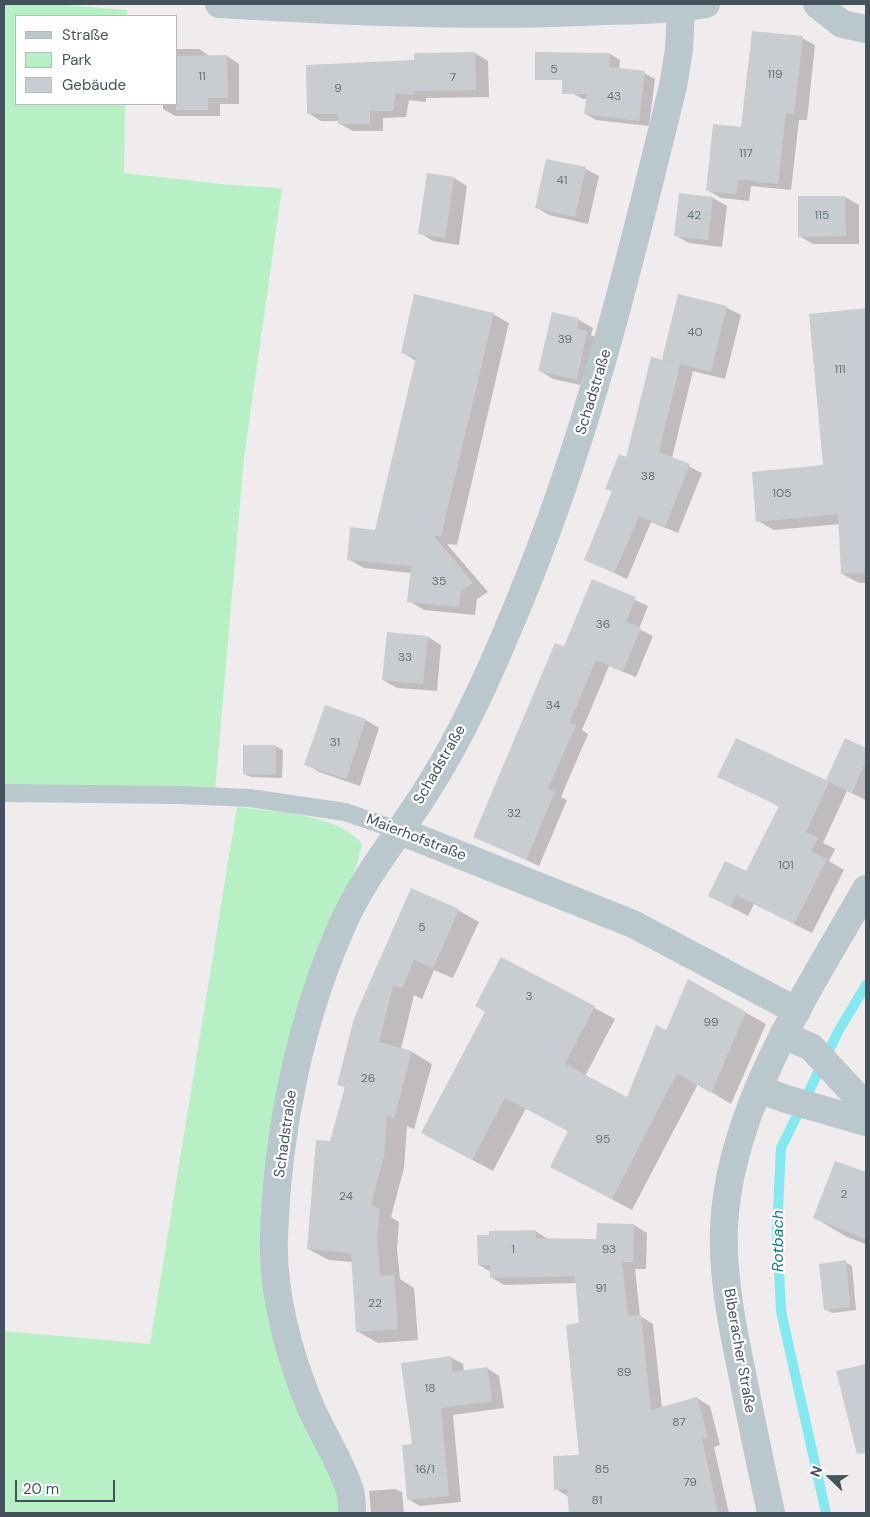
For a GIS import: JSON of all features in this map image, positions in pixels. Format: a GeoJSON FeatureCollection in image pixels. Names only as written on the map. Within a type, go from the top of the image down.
{"type":"FeatureCollection","features":[{"type":"Feature","properties":{"kind":"street"},"geometry":{"type":"LineString","coordinates":[[218,4],[391,14],[537,14],[694,6]]}},
{"type":"Feature","properties":{"kind":"street"},"geometry":{"type":"LineString","coordinates":[[817,4],[842,24],[866,29]]}},
{"type":"Feature","properties":{"kind":"street","name":"Schadstraße"},"geometry":{"type":"LineString","coordinates":[[352,1513],[350,1492],[310,1405],[286,1340],[273,1240],[282,1141],[308,1019],[346,918],[372,870],[430,786],[473,707],[518,606],[575,454],[621,299],[680,50],[694,6]]}},
{"type":"Feature","properties":{"kind":"street","name":"Maierhofstraße"},"geometry":{"type":"LineString","coordinates":[[400,831],[633,924],[797,1011]]}},
{"type":"Feature","properties":{"kind":"street","name":"Biberacher Straße"},"geometry":{"type":"LineString","coordinates":[[771,1513],[731,1320],[724,1227],[735,1161],[743,1129],[758,1088],[783,1035],[866,888]]}},
{"type":"Feature","properties":{"kind":"street"},"geometry":{"type":"LineString","coordinates":[[783,1035],[811,1047],[866,1106]]}},
{"type":"Feature","properties":{"kind":"street"},"geometry":{"type":"LineString","coordinates":[[758,1088],[820,1110],[866,1122]]}},
{"type":"Feature","properties":{"kind":"lane","name":"Maierhofstraße"},"geometry":{"type":"LineString","coordinates":[[4,792],[250,798],[345,812],[400,831]]}},
{"type":"Feature","properties":{"kind":"green space"},"geometry":{"type":"Polygon","coordinates":[[[4,4],[55,4],[127,10],[127,15],[15,15],[15,105],[125,105],[124,173],[231,185],[282,188],[244,458],[215,791],[4,786],[4,4]]]}},
{"type":"Feature","properties":{"kind":"green space"},"geometry":{"type":"Polygon","coordinates":[[[237,807],[286,813],[321,820],[351,834],[362,844],[357,865],[337,913],[265,1239],[341,1495],[343,1513],[4,1513],[4,1331],[150,1344],[237,807]]]}},
{"type":"Feature","properties":{"kind":"building"},"geometry":{"type":"Polygon","coordinates":[[[752,31],[803,36],[794,114],[786,113],[778,184],[738,179],[736,194],[706,191],[713,124],[741,127],[752,31]]]}},
{"type":"Feature","properties":{"kind":"building"},"geometry":{"type":"Polygon","coordinates":[[[475,52],[476,90],[414,91],[414,95],[396,93],[393,111],[370,111],[370,124],[338,124],[338,114],[307,114],[306,65],[414,60],[414,53],[475,52]]]}},
{"type":"Feature","properties":{"kind":"building"},"geometry":{"type":"Polygon","coordinates":[[[535,52],[610,53],[609,67],[645,71],[639,121],[584,114],[587,94],[562,94],[562,80],[535,80],[535,52]]]}},
{"type":"Feature","properties":{"kind":"building"},"geometry":{"type":"Polygon","coordinates":[[[227,55],[228,98],[208,98],[208,110],[176,110],[176,105],[178,105],[178,56],[227,55]]]}},
{"type":"Feature","properties":{"kind":"building"},"geometry":{"type":"Polygon","coordinates":[[[546,159],[586,167],[575,217],[535,208],[546,159]]]}},
{"type":"Feature","properties":{"kind":"building"},"geometry":{"type":"Polygon","coordinates":[[[427,173],[454,177],[445,238],[418,234],[427,173]]]}},
{"type":"Feature","properties":{"kind":"building"},"geometry":{"type":"Polygon","coordinates":[[[679,193],[713,197],[708,240],[674,236],[679,193]]]}},
{"type":"Feature","properties":{"kind":"building"},"geometry":{"type":"Polygon","coordinates":[[[798,196],[845,196],[846,236],[798,237],[798,196]]]}},
{"type":"Feature","properties":{"kind":"building"},"geometry":{"type":"Polygon","coordinates":[[[414,294],[494,313],[441,536],[434,536],[473,583],[461,590],[459,607],[407,602],[411,566],[347,560],[350,527],[375,530],[416,357],[401,353],[414,294]]]}},
{"type":"Feature","properties":{"kind":"building"},"geometry":{"type":"Polygon","coordinates":[[[678,294],[727,306],[711,372],[662,359],[678,294]]]}},
{"type":"Feature","properties":{"kind":"building"},"geometry":{"type":"Polygon","coordinates":[[[866,308],[866,573],[841,574],[838,514],[756,522],[752,472],[823,465],[809,314],[866,308]]]}},
{"type":"Feature","properties":{"kind":"building"},"geometry":{"type":"Polygon","coordinates":[[[552,312],[579,318],[577,329],[587,331],[577,380],[538,371],[552,312]]]}},
{"type":"Feature","properties":{"kind":"building"},"geometry":{"type":"Polygon","coordinates":[[[651,357],[680,364],[659,452],[690,464],[665,527],[639,516],[614,573],[584,560],[612,491],[605,489],[619,454],[626,457],[651,357]]]}},
{"type":"Feature","properties":{"kind":"building"},"geometry":{"type":"Polygon","coordinates":[[[592,579],[636,597],[626,622],[641,628],[623,671],[596,660],[569,723],[576,725],[548,789],[555,792],[526,860],[473,837],[555,643],[564,646],[592,579]]]}},
{"type":"Feature","properties":{"kind":"building"},"geometry":{"type":"Polygon","coordinates":[[[387,632],[428,636],[423,684],[382,680],[387,632]]]}},
{"type":"Feature","properties":{"kind":"building"},"geometry":{"type":"Polygon","coordinates":[[[325,705],[366,719],[346,779],[304,765],[325,705]]]}},
{"type":"Feature","properties":{"kind":"building"},"geometry":{"type":"Polygon","coordinates":[[[736,738],[826,780],[845,738],[866,748],[866,761],[852,793],[829,782],[806,832],[818,838],[811,851],[827,859],[794,924],[736,895],[730,907],[708,896],[725,861],[746,871],[779,806],[717,777],[736,738]]]}},
{"type":"Feature","properties":{"kind":"building"},"geometry":{"type":"Polygon","coordinates":[[[243,745],[276,745],[276,775],[243,774],[243,745]]]}},
{"type":"Feature","properties":{"kind":"building"},"geometry":{"type":"Polygon","coordinates":[[[411,888],[459,909],[433,968],[414,960],[402,988],[393,985],[379,1042],[412,1051],[394,1119],[387,1115],[384,1156],[371,1205],[380,1209],[377,1237],[380,1276],[394,1275],[398,1329],[356,1332],[351,1253],[307,1249],[316,1140],[330,1141],[345,1087],[337,1085],[354,1018],[411,888]]]}},
{"type":"Feature","properties":{"kind":"building"},"geometry":{"type":"Polygon","coordinates":[[[501,957],[595,1006],[565,1064],[627,1097],[656,1025],[666,1030],[688,979],[746,1012],[711,1093],[677,1073],[612,1199],[550,1167],[568,1131],[505,1098],[472,1160],[421,1133],[485,1012],[475,1006],[501,957]]]}},
{"type":"Feature","properties":{"kind":"building"},"geometry":{"type":"Polygon","coordinates":[[[835,1161],[866,1172],[866,1239],[813,1218],[835,1161]]]}},
{"type":"Feature","properties":{"kind":"building"},"geometry":{"type":"Polygon","coordinates":[[[597,1223],[634,1224],[633,1262],[622,1262],[628,1316],[641,1315],[651,1410],[697,1397],[708,1438],[702,1439],[718,1513],[569,1513],[567,1489],[554,1490],[553,1456],[579,1455],[566,1325],[579,1323],[575,1276],[490,1278],[490,1265],[478,1265],[477,1235],[489,1235],[489,1231],[536,1230],[536,1238],[596,1239],[597,1223]]]}},
{"type":"Feature","properties":{"kind":"building"},"geometry":{"type":"Polygon","coordinates":[[[846,1260],[850,1307],[824,1310],[819,1264],[846,1260]]]}},
{"type":"Feature","properties":{"kind":"building"},"geometry":{"type":"Polygon","coordinates":[[[451,1356],[453,1372],[487,1367],[492,1401],[441,1408],[449,1496],[407,1500],[402,1445],[412,1444],[401,1363],[451,1356]]]}},
{"type":"Feature","properties":{"kind":"building"},"geometry":{"type":"Polygon","coordinates":[[[866,1364],[866,1453],[857,1454],[836,1371],[866,1364]]]}},
{"type":"Feature","properties":{"kind":"waterway","name":"Rotbach"},"geometry":{"type":"LineString","coordinates":[[826,1513],[781,1311],[777,1230],[781,1148],[839,1030],[866,985]]}}]}
